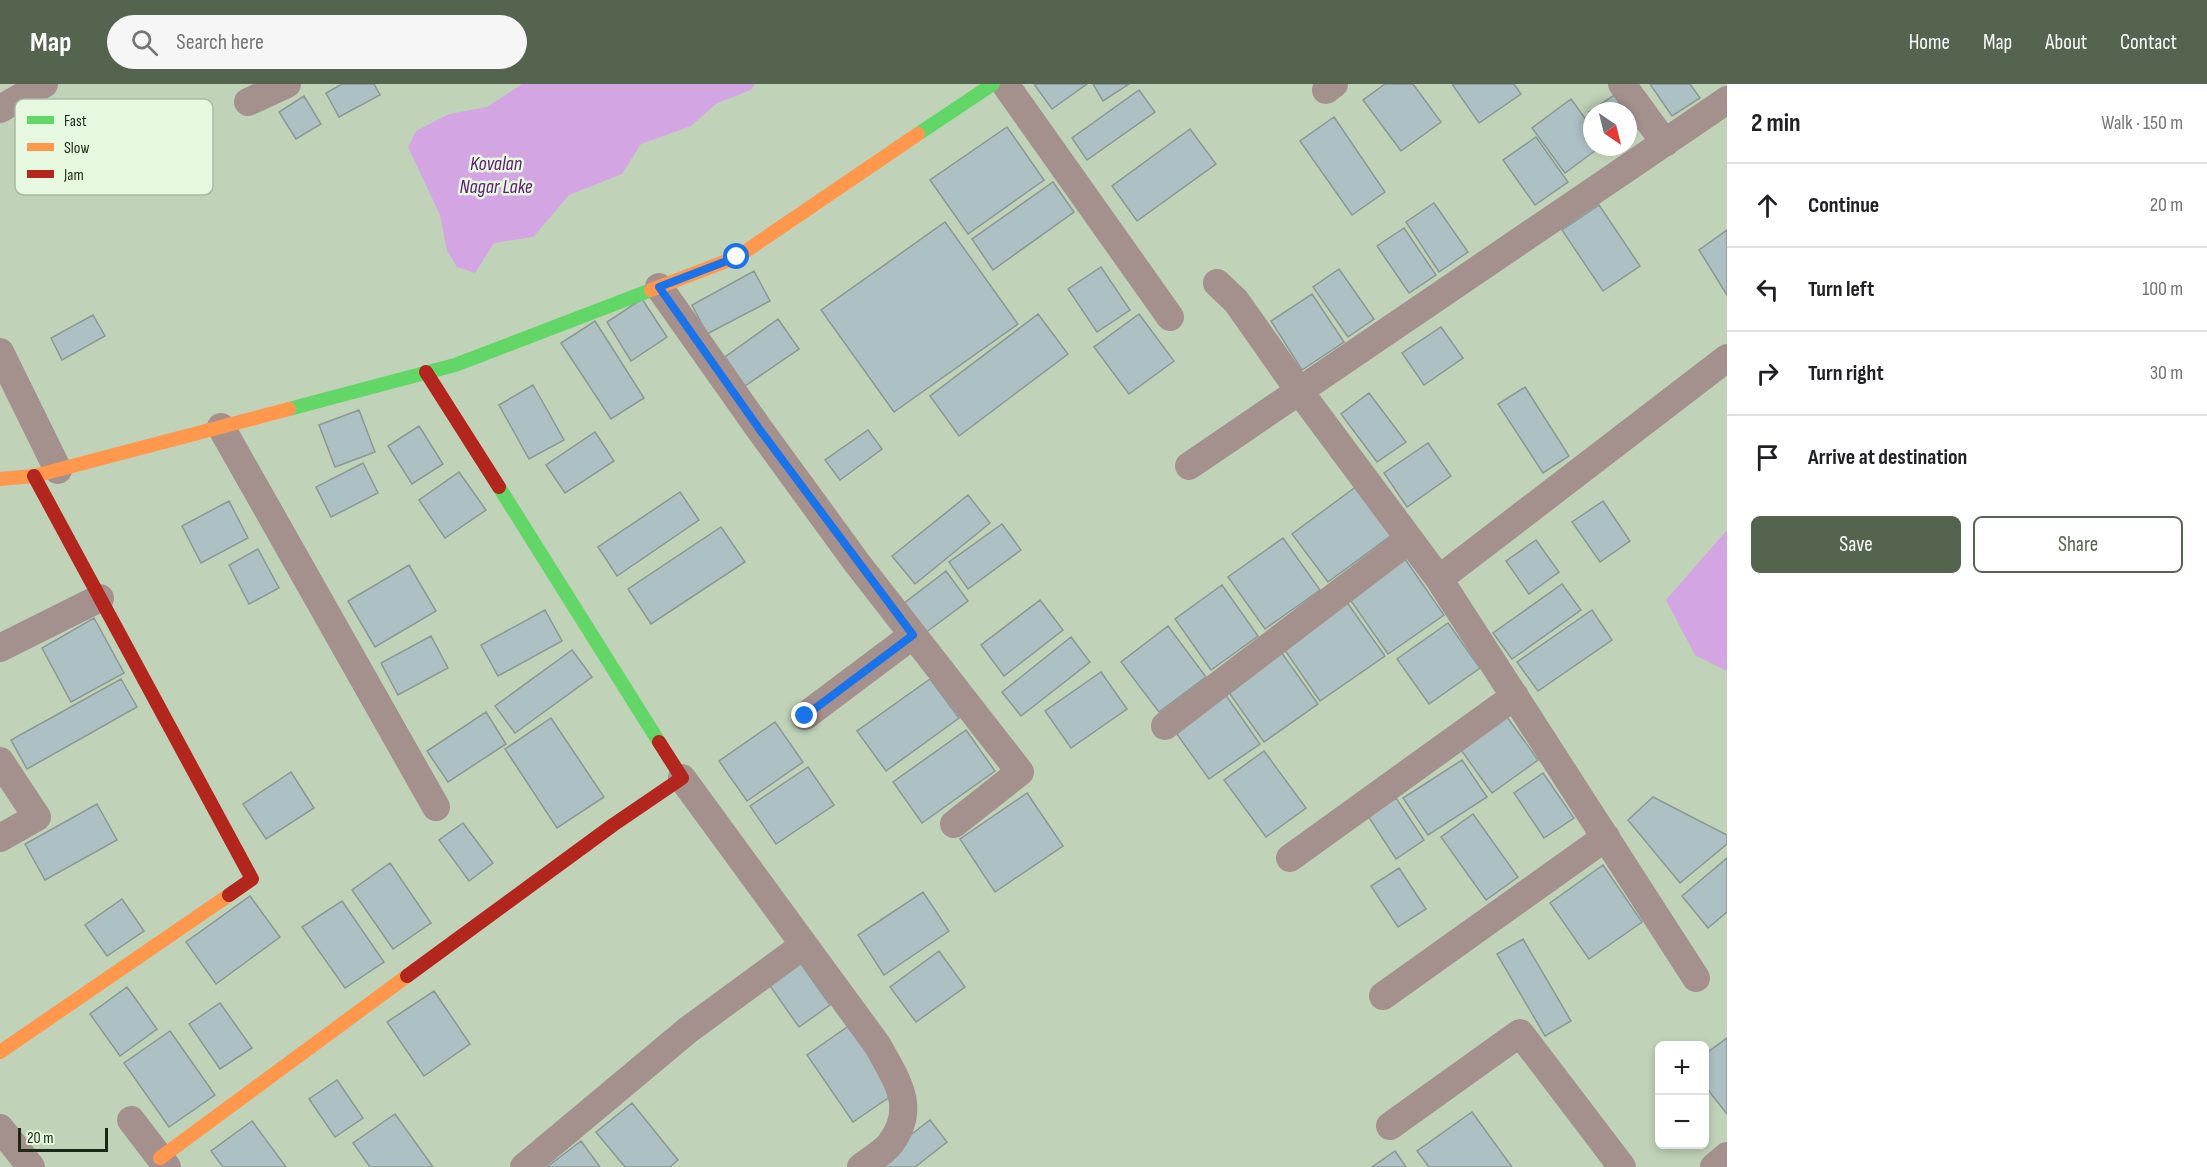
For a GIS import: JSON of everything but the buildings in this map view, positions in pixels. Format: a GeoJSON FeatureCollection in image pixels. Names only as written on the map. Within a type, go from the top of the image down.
{"type":"FeatureCollection","features":[{"type":"Feature","properties":{"kind":"street"},"geometry":{"type":"LineString","coordinates":[[18,99],[44,84]]}},
{"type":"Feature","properties":{"kind":"street"},"geometry":{"type":"LineString","coordinates":[[248,102],[287,84]]}},
{"type":"Feature","properties":{"kind":"street"},"geometry":{"type":"LineString","coordinates":[[0,479],[46,473],[455,364],[737,257],[993,84]]}},
{"type":"Feature","properties":{"kind":"street"},"geometry":{"type":"LineString","coordinates":[[1005,84],[1170,317]]}},
{"type":"Feature","properties":{"kind":"street"},"geometry":{"type":"LineString","coordinates":[[1622,84],[1665,142]]}},
{"type":"Feature","properties":{"kind":"street"},"geometry":{"type":"LineString","coordinates":[[0,109],[15,100]]}},
{"type":"Feature","properties":{"kind":"street"},"geometry":{"type":"LineString","coordinates":[[1189,466],[1727,100]]}},
{"type":"Feature","properties":{"kind":"street"},"geometry":{"type":"LineString","coordinates":[[1217,283],[1236,301],[1299,392],[1439,579],[1696,978]]}},
{"type":"Feature","properties":{"kind":"street"},"geometry":{"type":"LineString","coordinates":[[659,287],[760,430],[913,635],[1020,772],[954,824]]}},
{"type":"Feature","properties":{"kind":"street"},"geometry":{"type":"LineString","coordinates":[[0,352],[46,473],[100,598],[252,879],[0,1052]]}},
{"type":"Feature","properties":{"kind":"street"},"geometry":{"type":"LineString","coordinates":[[1439,579],[1727,358]]}},
{"type":"Feature","properties":{"kind":"street"},"geometry":{"type":"LineString","coordinates":[[426,372],[682,778],[878,1046],[903,1094],[904,1119],[890,1145],[861,1167]]}},
{"type":"Feature","properties":{"kind":"street"},"geometry":{"type":"LineString","coordinates":[[220,427],[436,807]]}},
{"type":"Feature","properties":{"kind":"street"},"geometry":{"type":"LineString","coordinates":[[1165,726],[1409,540]]}},
{"type":"Feature","properties":{"kind":"street"},"geometry":{"type":"LineString","coordinates":[[0,648],[100,598]]}},
{"type":"Feature","properties":{"kind":"street"},"geometry":{"type":"LineString","coordinates":[[805,716],[913,635]]}},
{"type":"Feature","properties":{"kind":"street"},"geometry":{"type":"LineString","coordinates":[[1290,858],[1515,696]]}},
{"type":"Feature","properties":{"kind":"street"},"geometry":{"type":"LineString","coordinates":[[0,761],[37,818],[0,838]]}},
{"type":"Feature","properties":{"kind":"street"},"geometry":{"type":"LineString","coordinates":[[131,1120],[163,1162],[613,825],[682,778]]}},
{"type":"Feature","properties":{"kind":"street"},"geometry":{"type":"LineString","coordinates":[[1383,996],[1606,837]]}},
{"type":"Feature","properties":{"kind":"street"},"geometry":{"type":"LineString","coordinates":[[524,1167],[688,1030],[804,945]]}},
{"type":"Feature","properties":{"kind":"street"},"geometry":{"type":"LineString","coordinates":[[1390,1126],[1520,1033],[1622,1167]]}},
{"type":"Feature","properties":{"kind":"street"},"geometry":{"type":"LineString","coordinates":[[0,1128],[31,1167]]}},
{"type":"Feature","properties":{"kind":"street"},"geometry":{"type":"LineString","coordinates":[[1714,1167],[1727,1156]]}},
{"type":"Feature","properties":{"kind":"water","name":"Kovalan Nagar Lake"},"geometry":{"type":"Polygon","coordinates":[[[522,84],[755,84],[751,90],[717,103],[691,126],[641,144],[622,174],[569,195],[533,237],[494,243],[475,273],[457,267],[447,251],[440,215],[408,147],[416,131],[449,114],[487,107],[522,84]]]}},
{"type":"Feature","properties":{"kind":"water"},"geometry":{"type":"Polygon","coordinates":[[[1727,530],[1727,671],[1695,655],[1666,600],[1727,530]]]}},
{"type":"Feature","properties":{"kind":"traffic: fast"},"geometry":{"type":"LineString","coordinates":[[918,134],[993,84]]}},
{"type":"Feature","properties":{"kind":"traffic: fast"},"geometry":{"type":"LineString","coordinates":[[289,409],[455,365],[651,290]]}},
{"type":"Feature","properties":{"kind":"traffic: fast"},"geometry":{"type":"LineString","coordinates":[[499,487],[659,742]]}},
{"type":"Feature","properties":{"kind":"traffic: slow"},"geometry":{"type":"LineString","coordinates":[[651,290],[737,257],[918,134]]}},
{"type":"Feature","properties":{"kind":"traffic: slow"},"geometry":{"type":"LineString","coordinates":[[0,479],[34,476],[289,409]]}},
{"type":"Feature","properties":{"kind":"traffic: slow"},"geometry":{"type":"LineString","coordinates":[[0,1052],[229,895]]}},
{"type":"Feature","properties":{"kind":"traffic: slow"},"geometry":{"type":"LineString","coordinates":[[160,1158],[407,976]]}},
{"type":"Feature","properties":{"kind":"traffic: jam"},"geometry":{"type":"LineString","coordinates":[[426,372],[499,487]]}},
{"type":"Feature","properties":{"kind":"traffic: jam"},"geometry":{"type":"LineString","coordinates":[[34,476],[252,879],[229,895]]}},
{"type":"Feature","properties":{"kind":"traffic: jam"},"geometry":{"type":"LineString","coordinates":[[407,976],[613,825],[682,778],[659,742]]}},
{"type":"Feature","properties":{"kind":"route"},"geometry":{"type":"LineString","coordinates":[[737,257],[659,287],[760,430],[913,635],[805,716]]}}]}
